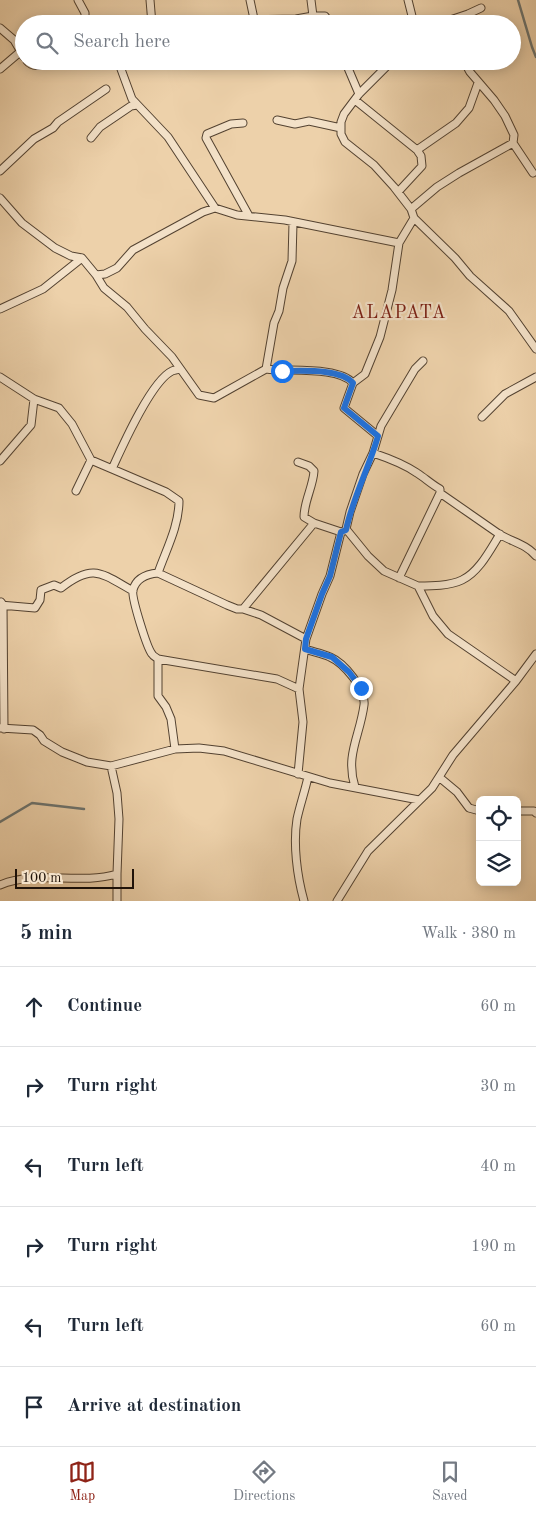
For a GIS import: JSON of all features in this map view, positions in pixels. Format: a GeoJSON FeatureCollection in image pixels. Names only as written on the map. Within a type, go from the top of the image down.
{"type":"FeatureCollection","features":[{"type":"Feature","properties":{"kind":"street"},"geometry":{"type":"LineString","coordinates":[[78,0],[86,15]]}},
{"type":"Feature","properties":{"kind":"street"},"geometry":{"type":"LineString","coordinates":[[150,0],[152,15]]}},
{"type":"Feature","properties":{"kind":"street"},"geometry":{"type":"LineString","coordinates":[[250,0],[253,15]]}},
{"type":"Feature","properties":{"kind":"street"},"geometry":{"type":"LineString","coordinates":[[311,0],[313,15]]}},
{"type":"Feature","properties":{"kind":"street"},"geometry":{"type":"LineString","coordinates":[[408,0],[412,15]]}},
{"type":"Feature","properties":{"kind":"street"},"geometry":{"type":"LineString","coordinates":[[465,15],[481,8]]}},
{"type":"Feature","properties":{"kind":"street"},"geometry":{"type":"LineString","coordinates":[[0,28],[15,42]]}},
{"type":"Feature","properties":{"kind":"street"},"geometry":{"type":"LineString","coordinates":[[0,69],[15,59]]}},
{"type":"Feature","properties":{"kind":"street"},"geometry":{"type":"LineString","coordinates":[[121,70],[132,99],[168,137],[215,208]]}},
{"type":"Feature","properties":{"kind":"street"},"geometry":{"type":"LineString","coordinates":[[348,70],[357,97],[417,150],[421,156],[422,166],[398,192]]}},
{"type":"Feature","properties":{"kind":"street"},"geometry":{"type":"LineString","coordinates":[[383,70],[357,97],[344,114],[341,134],[345,142],[374,165],[411,209],[414,218],[455,258],[470,276],[509,311],[536,349]]}},
{"type":"Feature","properties":{"kind":"street"},"geometry":{"type":"LineString","coordinates":[[470,70],[505,116],[514,135],[513,144],[533,173]]}},
{"type":"Feature","properties":{"kind":"street"},"geometry":{"type":"LineString","coordinates":[[417,150],[456,123],[469,108],[478,83]]}},
{"type":"Feature","properties":{"kind":"street"},"geometry":{"type":"LineString","coordinates":[[0,171],[34,139],[53,128],[58,122],[106,89]]}},
{"type":"Feature","properties":{"kind":"street"},"geometry":{"type":"LineString","coordinates":[[91,138],[100,127],[132,106],[137,105]]}},
{"type":"Feature","properties":{"kind":"street"},"geometry":{"type":"LineString","coordinates":[[277,120],[295,124],[309,121],[341,128]]}},
{"type":"Feature","properties":{"kind":"street"},"geometry":{"type":"LineString","coordinates":[[243,123],[231,124],[207,134],[206,138],[249,216]]}},
{"type":"Feature","properties":{"kind":"street"},"geometry":{"type":"LineString","coordinates":[[411,209],[437,187],[459,172],[513,144]]}},
{"type":"Feature","properties":{"kind":"street"},"geometry":{"type":"LineString","coordinates":[[0,198],[22,223],[43,239],[71,256],[82,258],[104,288],[128,307],[145,329],[172,357],[200,396],[214,398],[266,370],[330,373],[349,378],[353,383]]}},
{"type":"Feature","properties":{"kind":"street"},"geometry":{"type":"LineString","coordinates":[[96,275],[104,274],[117,268],[133,250],[203,212],[215,208],[237,215],[284,220],[399,243]]}},
{"type":"Feature","properties":{"kind":"street"},"geometry":{"type":"LineString","coordinates":[[378,436],[344,408],[353,383],[365,374],[380,337],[392,290],[399,243],[414,218]]}},
{"type":"Feature","properties":{"kind":"street"},"geometry":{"type":"LineString","coordinates":[[266,370],[274,323],[292,261],[293,223]]}},
{"type":"Feature","properties":{"kind":"street"},"geometry":{"type":"LineString","coordinates":[[0,310],[43,288],[82,258]]}},
{"type":"Feature","properties":{"kind":"street"},"geometry":{"type":"LineString","coordinates":[[298,774],[303,722],[299,689],[306,639],[330,576],[363,474],[373,453],[378,436],[415,369],[424,361]]}},
{"type":"Feature","properties":{"kind":"street"},"geometry":{"type":"LineString","coordinates":[[112,469],[135,419],[158,384],[171,371],[179,369]]}},
{"type":"Feature","properties":{"kind":"street"},"geometry":{"type":"LineString","coordinates":[[0,377],[34,399],[59,408],[72,424],[91,460],[166,492],[179,501],[179,511],[171,539],[158,573]]}},
{"type":"Feature","properties":{"kind":"street"},"geometry":{"type":"LineString","coordinates":[[482,417],[505,394],[536,377]]}},
{"type":"Feature","properties":{"kind":"street"},"geometry":{"type":"LineString","coordinates":[[0,461],[31,425],[34,399]]}},
{"type":"Feature","properties":{"kind":"street"},"geometry":{"type":"LineString","coordinates":[[373,453],[420,474],[428,482],[440,489],[440,493],[500,534],[530,549],[536,556]]}},
{"type":"Feature","properties":{"kind":"street"},"geometry":{"type":"LineString","coordinates":[[76,490],[91,460]]}},
{"type":"Feature","properties":{"kind":"street"},"geometry":{"type":"LineString","coordinates":[[298,462],[309,466],[314,471],[314,480],[304,509],[304,517],[314,523],[344,531],[384,571],[418,586],[437,585],[462,580],[473,572],[486,557],[500,534]]}},
{"type":"Feature","properties":{"kind":"street"},"geometry":{"type":"LineString","coordinates":[[399,578],[440,493]]}},
{"type":"Feature","properties":{"kind":"street"},"geometry":{"type":"LineString","coordinates":[[243,609],[314,523]]}},
{"type":"Feature","properties":{"kind":"street"},"geometry":{"type":"LineString","coordinates":[[133,591],[103,574],[90,572],[74,578],[61,588],[54,585],[41,590],[40,600],[36,608],[1,604],[2,728],[32,730],[40,735],[44,741],[62,752],[87,762],[112,766],[175,749],[199,748],[224,751],[308,777],[419,800]]}},
{"type":"Feature","properties":{"kind":"street"},"geometry":{"type":"LineString","coordinates":[[299,689],[277,679],[158,659],[152,655],[150,650],[133,599],[133,591],[143,577],[148,574],[158,573],[237,610],[243,609],[261,615],[306,639]]}},
{"type":"Feature","properties":{"kind":"street"},"geometry":{"type":"LineString","coordinates":[[418,586],[433,616],[448,634],[516,681]]}},
{"type":"Feature","properties":{"kind":"street"},"geometry":{"type":"LineString","coordinates":[[305,649],[332,657],[349,672],[361,688],[365,703],[351,761],[355,787]]}},
{"type":"Feature","properties":{"kind":"street"},"geometry":{"type":"LineString","coordinates":[[337,901],[368,850],[432,788],[453,755],[516,681],[536,654]]}},
{"type":"Feature","properties":{"kind":"street"},"geometry":{"type":"LineString","coordinates":[[158,659],[158,696],[166,707],[171,719],[175,749]]}},
{"type":"Feature","properties":{"kind":"street"},"geometry":{"type":"LineString","coordinates":[[112,766],[120,818],[117,901]]}},
{"type":"Feature","properties":{"kind":"street"},"geometry":{"type":"LineString","coordinates":[[304,901],[298,871],[297,826],[308,777]]}},
{"type":"Feature","properties":{"kind":"street"},"geometry":{"type":"LineString","coordinates":[[439,777],[457,792],[470,808],[476,810]]}},
{"type":"Feature","properties":{"kind":"street"},"geometry":{"type":"LineString","coordinates":[[521,811],[534,811],[536,813]]}},
{"type":"Feature","properties":{"kind":"street"},"geometry":{"type":"LineString","coordinates":[[0,885],[18,880],[83,878],[117,874]]}},
{"type":"Feature","properties":{"kind":"waterway"},"geometry":{"type":"LineString","coordinates":[[518,0],[536,57]]}},
{"type":"Feature","properties":{"kind":"waterway"},"geometry":{"type":"LineString","coordinates":[[0,822],[32,803],[84,809]]}},
{"type":"Feature","properties":{"kind":"district","name":"ALAPATA"},"geometry":{"type":"Point","coordinates":[399,313]}},
{"type":"Feature","properties":{"kind":"route"},"geometry":{"type":"LineString","coordinates":[[282,371],[330,373],[349,378],[353,383],[344,408],[378,436],[350,512],[346,530],[341,532],[330,576],[306,639],[305,649],[332,657],[349,672],[361,688]]}}]}
